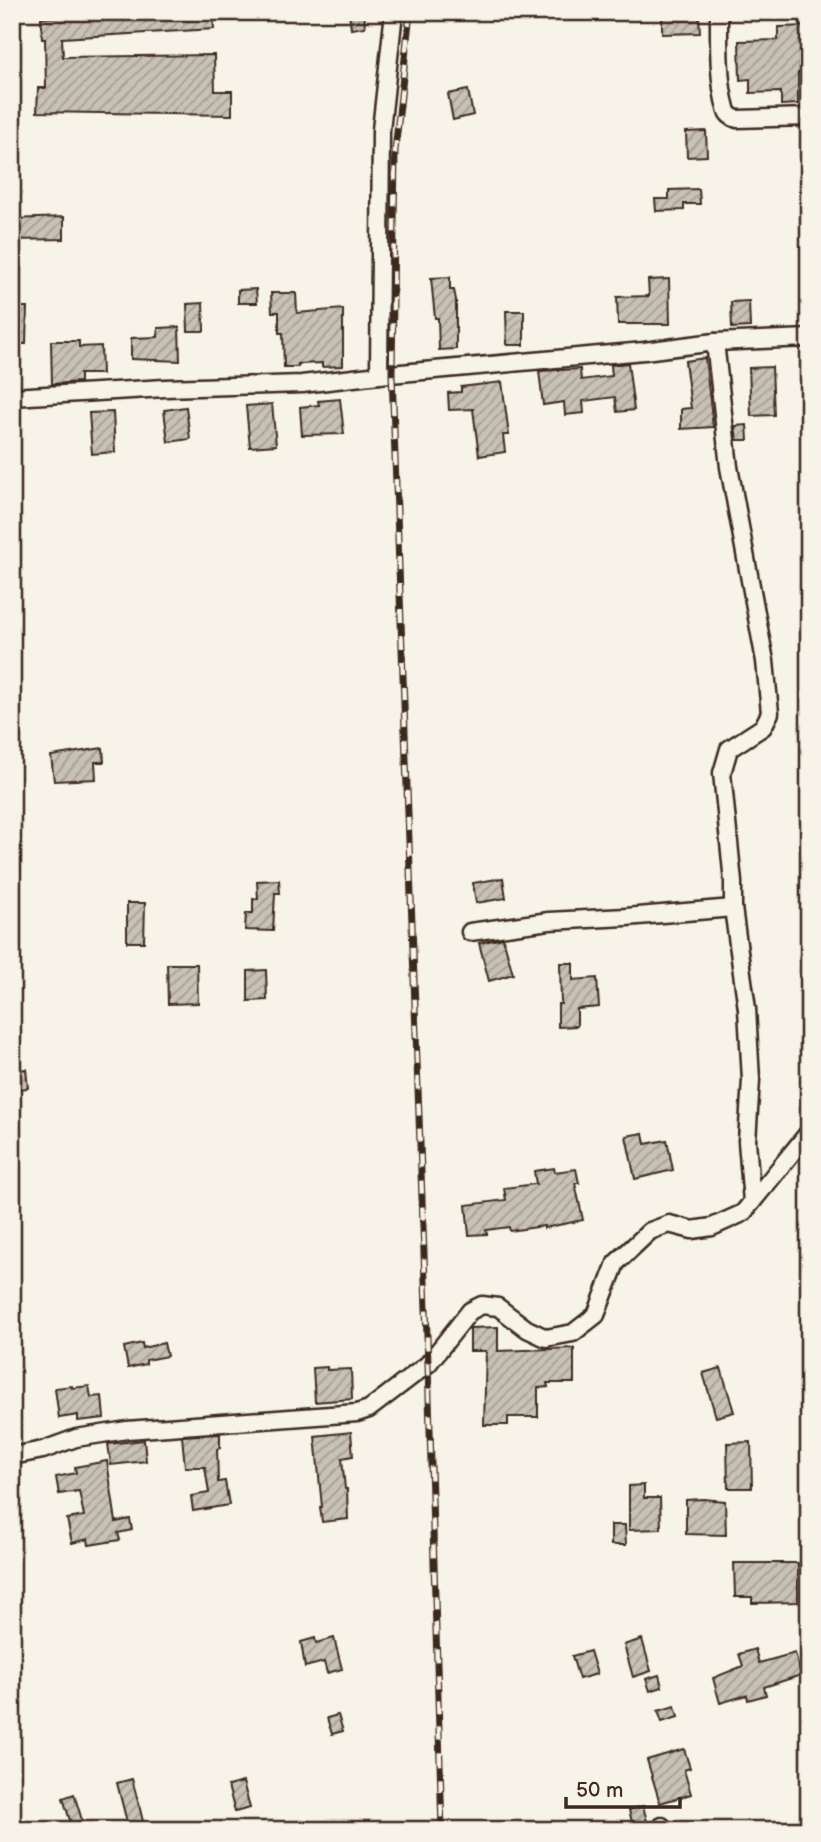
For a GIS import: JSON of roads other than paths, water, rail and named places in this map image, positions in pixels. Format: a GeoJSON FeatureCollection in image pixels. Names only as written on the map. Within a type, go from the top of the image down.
{"type":"FeatureCollection","features":[{"type":"Feature","properties":{"kind":"street"},"geometry":{"type":"LineString","coordinates":[[379,374],[381,130],[394,12]]}},
{"type":"Feature","properties":{"kind":"street"},"geometry":{"type":"LineString","coordinates":[[719,12],[722,80],[726,110],[730,117],[809,117]]}},
{"type":"Feature","properties":{"kind":"street"},"geometry":{"type":"LineString","coordinates":[[12,397],[165,388],[302,384],[379,374],[644,351],[715,342],[809,338]]}},
{"type":"Feature","properties":{"kind":"street"},"geometry":{"type":"LineString","coordinates":[[715,342],[729,467],[765,662],[769,713],[763,727],[729,749],[722,773],[733,881],[733,908],[747,1009],[751,1080],[747,1141],[752,1202]]}},
{"type":"Feature","properties":{"kind":"street"},"geometry":{"type":"LineString","coordinates":[[470,932],[549,920],[626,918],[733,908]]}},
{"type":"Feature","properties":{"kind":"street"},"geometry":{"type":"LineString","coordinates":[[12,1456],[43,1450],[76,1438],[127,1430],[357,1413],[369,1409],[428,1364],[470,1311],[482,1305],[498,1307],[527,1329],[547,1338],[573,1333],[596,1315],[616,1263],[650,1231],[668,1224],[692,1230],[712,1227],[743,1213],[809,1132]]}},
{"type":"Feature","properties":{"kind":"railway"},"geometry":{"type":"LineString","coordinates":[[410,12],[395,151],[392,374],[442,1830]]}}]}
